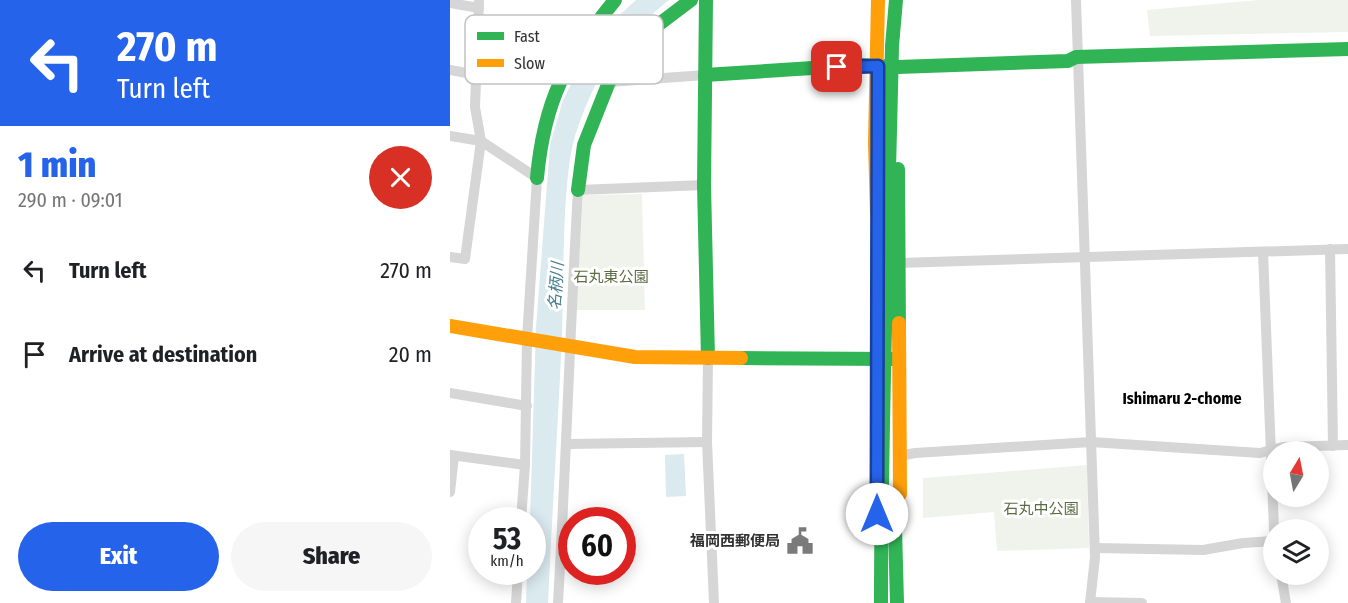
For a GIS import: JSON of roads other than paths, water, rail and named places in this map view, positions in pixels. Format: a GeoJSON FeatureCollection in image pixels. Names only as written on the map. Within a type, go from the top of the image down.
{"type":"FeatureCollection","features":[{"type":"Feature","properties":{"kind":"main road"},"geometry":{"type":"LineString","coordinates":[[602,15],[615,0]]}},
{"type":"Feature","properties":{"kind":"main road"},"geometry":{"type":"LineString","coordinates":[[663,21],[691,0]]}},
{"type":"Feature","properties":{"kind":"main road"},"geometry":{"type":"LineString","coordinates":[[706,0],[704,185],[708,358]]}},
{"type":"Feature","properties":{"kind":"main road"},"geometry":{"type":"LineString","coordinates":[[878,0],[878,66],[898,603]]}},
{"type":"Feature","properties":{"kind":"main road"},"geometry":{"type":"LineString","coordinates":[[878,0],[875,143],[879,359],[878,603]]}},
{"type":"Feature","properties":{"kind":"main road"},"geometry":{"type":"LineString","coordinates":[[878,603],[881,444],[899,263],[897,0]]}},
{"type":"Feature","properties":{"kind":"main road"},"geometry":{"type":"LineString","coordinates":[[897,0],[892,46],[888,359],[900,456],[898,603]]}},
{"type":"Feature","properties":{"kind":"main road"},"geometry":{"type":"LineString","coordinates":[[705,75],[878,66],[1068,61],[1076,57],[1348,49]]}},
{"type":"Feature","properties":{"kind":"main road"},"geometry":{"type":"LineString","coordinates":[[537,178],[539,144],[550,99],[557,84]]}},
{"type":"Feature","properties":{"kind":"main road"},"geometry":{"type":"LineString","coordinates":[[579,190],[584,145],[608,84]]}},
{"type":"Feature","properties":{"kind":"main road"},"geometry":{"type":"LineString","coordinates":[[877,246],[899,311],[900,494],[888,546],[888,603]]}},
{"type":"Feature","properties":{"kind":"main road"},"geometry":{"type":"LineString","coordinates":[[450,326],[635,357],[888,359]]}},
{"type":"Feature","properties":{"kind":"street"},"geometry":{"type":"LineString","coordinates":[[1076,0],[1076,57],[1086,255],[1095,548],[1090,602],[1142,603]]}},
{"type":"Feature","properties":{"kind":"street"},"geometry":{"type":"LineString","coordinates":[[450,3],[479,4]]}},
{"type":"Feature","properties":{"kind":"street"},"geometry":{"type":"LineString","coordinates":[[450,70],[465,73]]}},
{"type":"Feature","properties":{"kind":"street"},"geometry":{"type":"LineString","coordinates":[[663,78],[705,75]]}},
{"type":"Feature","properties":{"kind":"street"},"geometry":{"type":"LineString","coordinates":[[450,257],[465,259],[481,141],[475,107],[476,84]]}},
{"type":"Feature","properties":{"kind":"street"},"geometry":{"type":"LineString","coordinates":[[450,136],[481,141],[537,178],[527,339],[527,406],[522,507]]}},
{"type":"Feature","properties":{"kind":"street"},"geometry":{"type":"LineString","coordinates":[[558,603],[567,444],[569,346],[579,190],[704,185]]}},
{"type":"Feature","properties":{"kind":"street"},"geometry":{"type":"LineString","coordinates":[[1330,249],[1333,446]]}},
{"type":"Feature","properties":{"kind":"street"},"geometry":{"type":"LineString","coordinates":[[899,263],[1086,255],[1348,249]]}},
{"type":"Feature","properties":{"kind":"street"},"geometry":{"type":"LineString","coordinates":[[1263,252],[1271,441]]}},
{"type":"Feature","properties":{"kind":"street"},"geometry":{"type":"LineString","coordinates":[[708,358],[707,442],[714,603]]}},
{"type":"Feature","properties":{"kind":"street"},"geometry":{"type":"LineString","coordinates":[[450,393],[527,406]]}},
{"type":"Feature","properties":{"kind":"street"},"geometry":{"type":"LineString","coordinates":[[567,444],[707,442]]}},
{"type":"Feature","properties":{"kind":"street"},"geometry":{"type":"LineString","coordinates":[[900,456],[915,453],[1091,442],[1263,452]]}},
{"type":"Feature","properties":{"kind":"street"},"geometry":{"type":"LineString","coordinates":[[1329,446],[1348,445]]}},
{"type":"Feature","properties":{"kind":"street"},"geometry":{"type":"LineString","coordinates":[[450,492],[452,456],[525,465]]}},
{"type":"Feature","properties":{"kind":"street"},"geometry":{"type":"LineString","coordinates":[[1095,548],[1203,550],[1263,542]]}},
{"type":"Feature","properties":{"kind":"street"},"geometry":{"type":"LineString","coordinates":[[516,603],[517,585]]}},
{"type":"Feature","properties":{"kind":"street"},"geometry":{"type":"LineString","coordinates":[[1283,585],[1285,603]]}},
{"type":"Feature","properties":{"kind":"water"},"geometry":{"type":"Polygon","coordinates":[[[636,0],[669,0],[651,15],[620,15],[636,0]]]}},
{"type":"Feature","properties":{"kind":"water","name":"名柄川"},"geometry":{"type":"Polygon","coordinates":[[[571,84],[596,84],[575,136],[568,174],[548,603],[526,603],[527,585],[546,585],[546,507],[530,507],[536,328],[550,145],[563,100],[571,84]]]}},
{"type":"Feature","properties":{"kind":"water"},"geometry":{"type":"Polygon","coordinates":[[[684,454],[686,496],[666,497],[665,455],[684,454]]]}},
{"type":"Feature","properties":{"kind":"place","name":"福岡西郵便局"},"geometry":{"type":"Point","coordinates":[800,541]}},
{"type":"Feature","properties":{"kind":"district","name":"Ishimaru 2-chome"},"geometry":{"type":"Point","coordinates":[1182,398]}},
{"type":"Feature","properties":{"kind":"park label","name":"石丸東公園"},"geometry":{"type":"Point","coordinates":[611,277]}},
{"type":"Feature","properties":{"kind":"park label","name":"石丸中公園"},"geometry":{"type":"Point","coordinates":[1041,509]}}]}
